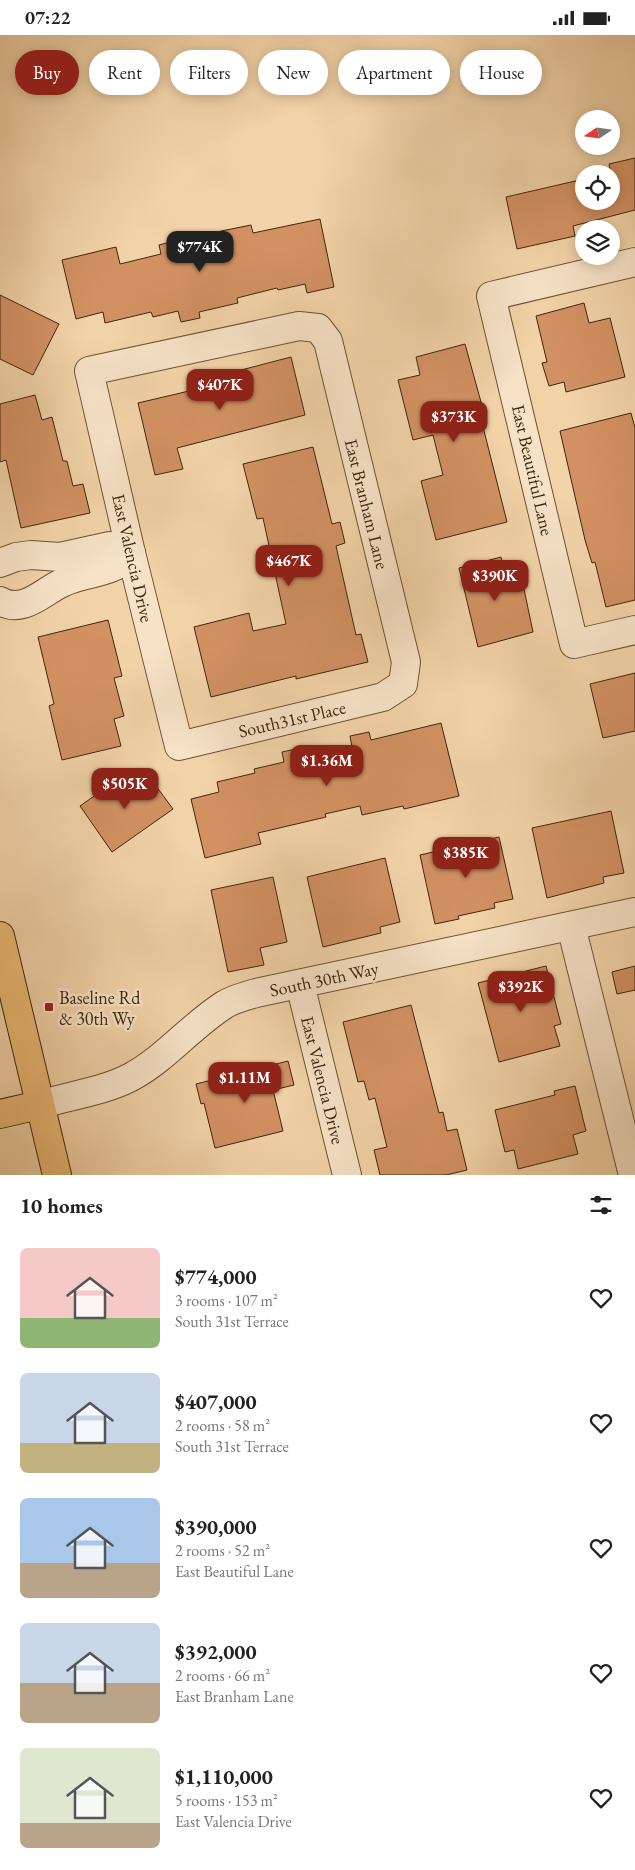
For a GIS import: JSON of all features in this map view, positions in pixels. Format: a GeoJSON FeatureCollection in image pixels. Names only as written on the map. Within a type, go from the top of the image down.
{"type":"FeatureCollection","features":[{"type":"Feature","properties":{"kind":"main road"},"geometry":{"type":"LineString","coordinates":[[0,936],[57,1175]]}},
{"type":"Feature","properties":{"kind":"main road"},"geometry":{"type":"LineString","coordinates":[[0,1114],[39,1105]]}},
{"type":"Feature","properties":{"kind":"street","name":"East Beautiful Lane"},"geometry":{"type":"LineString","coordinates":[[635,262],[492,296],[574,644],[635,630]]}},
{"type":"Feature","properties":{"kind":"street","name":"East Branham Lane"},"geometry":{"type":"LineString","coordinates":[[89,371],[299,326],[318,328],[328,341],[406,662],[403,684]]}},
{"type":"Feature","properties":{"kind":"street","name":"East Valencia Drive"},"geometry":{"type":"LineString","coordinates":[[89,371],[131,553],[179,746]]}},
{"type":"Feature","properties":{"kind":"street"},"geometry":{"type":"LineString","coordinates":[[0,563],[16,557],[31,555],[60,557],[110,546],[131,553]]}},
{"type":"Feature","properties":{"kind":"street"},"geometry":{"type":"LineString","coordinates":[[0,601],[22,604],[39,598],[62,582],[114,567],[131,553]]}},
{"type":"Feature","properties":{"kind":"street","name":"South31st Place"},"geometry":{"type":"LineString","coordinates":[[179,746],[383,697],[403,684]]}},
{"type":"Feature","properties":{"kind":"street","name":"South 30th Way"},"geometry":{"type":"LineString","coordinates":[[39,1105],[130,1077],[153,1062],[198,1024],[226,1004],[256,993],[635,912]]}},
{"type":"Feature","properties":{"kind":"street"},"geometry":{"type":"LineString","coordinates":[[571,926],[633,1175]]}},
{"type":"Feature","properties":{"kind":"street","name":"East Valencia Drive"},"geometry":{"type":"LineString","coordinates":[[300,984],[346,1175]]}},
{"type":"Feature","properties":{"kind":"building"},"geometry":{"type":"Polygon","coordinates":[[[635,158],[635,210],[596,220],[575,220],[575,225],[573,226],[575,236],[517,249],[506,197],[575,181],[575,210],[620,210],[620,165],[609,164],[635,158]]]}},
{"type":"Feature","properties":{"kind":"building"},"geometry":{"type":"Polygon","coordinates":[[[320,219],[334,287],[307,293],[305,284],[278,290],[277,288],[237,298],[238,303],[199,312],[200,318],[181,322],[178,311],[153,317],[151,312],[105,323],[103,312],[76,319],[62,260],[116,247],[120,264],[161,254],[159,245],[182,239],[251,225],[253,233],[320,219]]]}},
{"type":"Feature","properties":{"kind":"building"},"geometry":{"type":"Polygon","coordinates":[[[0,295],[59,324],[33,375],[0,359],[0,295]]]}},
{"type":"Feature","properties":{"kind":"building"},"geometry":{"type":"Polygon","coordinates":[[[584,303],[589,323],[610,318],[625,377],[566,392],[564,382],[549,386],[542,363],[547,362],[536,316],[584,303]]]}},
{"type":"Feature","properties":{"kind":"building"},"geometry":{"type":"Polygon","coordinates":[[[465,344],[484,413],[480,415],[507,522],[436,540],[421,481],[443,475],[433,435],[413,440],[398,380],[420,375],[416,357],[465,344]]]}},
{"type":"Feature","properties":{"kind":"building"},"geometry":{"type":"Polygon","coordinates":[[[291,357],[305,415],[177,448],[183,469],[155,475],[138,403],[223,383],[222,375],[291,357]]]}},
{"type":"Feature","properties":{"kind":"building"},"geometry":{"type":"Polygon","coordinates":[[[35,395],[42,420],[52,417],[63,461],[67,461],[73,486],[83,484],[90,513],[21,528],[6,460],[0,462],[0,404],[35,395]]]}},
{"type":"Feature","properties":{"kind":"building"},"geometry":{"type":"Polygon","coordinates":[[[631,413],[635,428],[635,600],[606,607],[595,562],[592,563],[585,540],[560,431],[631,413]]]}},
{"type":"Feature","properties":{"kind":"building"},"geometry":{"type":"Polygon","coordinates":[[[313,447],[332,524],[340,522],[345,543],[336,546],[356,635],[361,634],[368,662],[296,679],[296,676],[211,697],[194,627],[249,613],[253,631],[286,624],[263,518],[257,519],[243,464],[313,447]]]}},
{"type":"Feature","properties":{"kind":"building"},"geometry":{"type":"Polygon","coordinates":[[[501,557],[507,579],[521,575],[533,632],[478,647],[459,568],[501,557]]]}},
{"type":"Feature","properties":{"kind":"building"},"geometry":{"type":"Polygon","coordinates":[[[108,620],[122,676],[114,678],[124,716],[114,719],[121,746],[62,760],[49,706],[54,704],[38,637],[108,620]]]}},
{"type":"Feature","properties":{"kind":"building"},"geometry":{"type":"Polygon","coordinates":[[[635,673],[635,731],[603,738],[590,684],[635,673]]]}},
{"type":"Feature","properties":{"kind":"building"},"geometry":{"type":"Polygon","coordinates":[[[441,723],[459,796],[404,809],[403,806],[362,815],[360,806],[325,814],[326,817],[258,833],[261,844],[205,858],[191,799],[219,792],[217,782],[255,773],[254,769],[284,762],[282,752],[310,746],[312,756],[352,747],[350,736],[369,732],[371,740],[441,723]]]}},
{"type":"Feature","properties":{"kind":"building"},"geometry":{"type":"Polygon","coordinates":[[[131,770],[147,792],[156,786],[173,809],[112,852],[80,806],[131,770]]]}},
{"type":"Feature","properties":{"kind":"building"},"geometry":{"type":"Polygon","coordinates":[[[611,811],[624,873],[603,877],[604,883],[547,898],[532,828],[611,811]]]}},
{"type":"Feature","properties":{"kind":"building"},"geometry":{"type":"Polygon","coordinates":[[[499,837],[513,899],[494,903],[495,908],[458,916],[459,919],[435,924],[420,855],[499,837]]]}},
{"type":"Feature","properties":{"kind":"building"},"geometry":{"type":"Polygon","coordinates":[[[385,858],[400,922],[380,927],[381,933],[323,947],[307,877],[385,858]]]}},
{"type":"Feature","properties":{"kind":"building"},"geometry":{"type":"Polygon","coordinates":[[[273,877],[287,942],[260,948],[264,965],[228,972],[211,890],[273,877]]]}},
{"type":"Feature","properties":{"kind":"building"},"geometry":{"type":"Polygon","coordinates":[[[546,966],[561,1024],[554,1026],[560,1046],[499,1062],[478,983],[546,966]]]}},
{"type":"Feature","properties":{"kind":"building"},"geometry":{"type":"Polygon","coordinates":[[[635,966],[635,990],[617,994],[612,972],[635,966]]]}},
{"type":"Feature","properties":{"kind":"building"},"geometry":{"type":"Polygon","coordinates":[[[411,1005],[439,1113],[443,1112],[447,1131],[457,1129],[467,1170],[446,1175],[380,1175],[374,1150],[387,1147],[375,1098],[369,1100],[364,1081],[358,1082],[343,1022],[411,1005]]]}},
{"type":"Feature","properties":{"kind":"building"},"geometry":{"type":"Polygon","coordinates":[[[288,1061],[294,1085],[273,1090],[283,1131],[215,1148],[204,1103],[201,1104],[196,1084],[288,1061]]]}},
{"type":"Feature","properties":{"kind":"building"},"geometry":{"type":"Polygon","coordinates":[[[575,1086],[586,1131],[573,1135],[578,1154],[518,1169],[514,1150],[505,1152],[495,1110],[555,1095],[554,1091],[575,1086]]]}},
{"type":"Feature","properties":{"kind":"place","name":"Baseline Rd & 30th Wy"},"geometry":{"type":"Point","coordinates":[49,1007]}}]}
